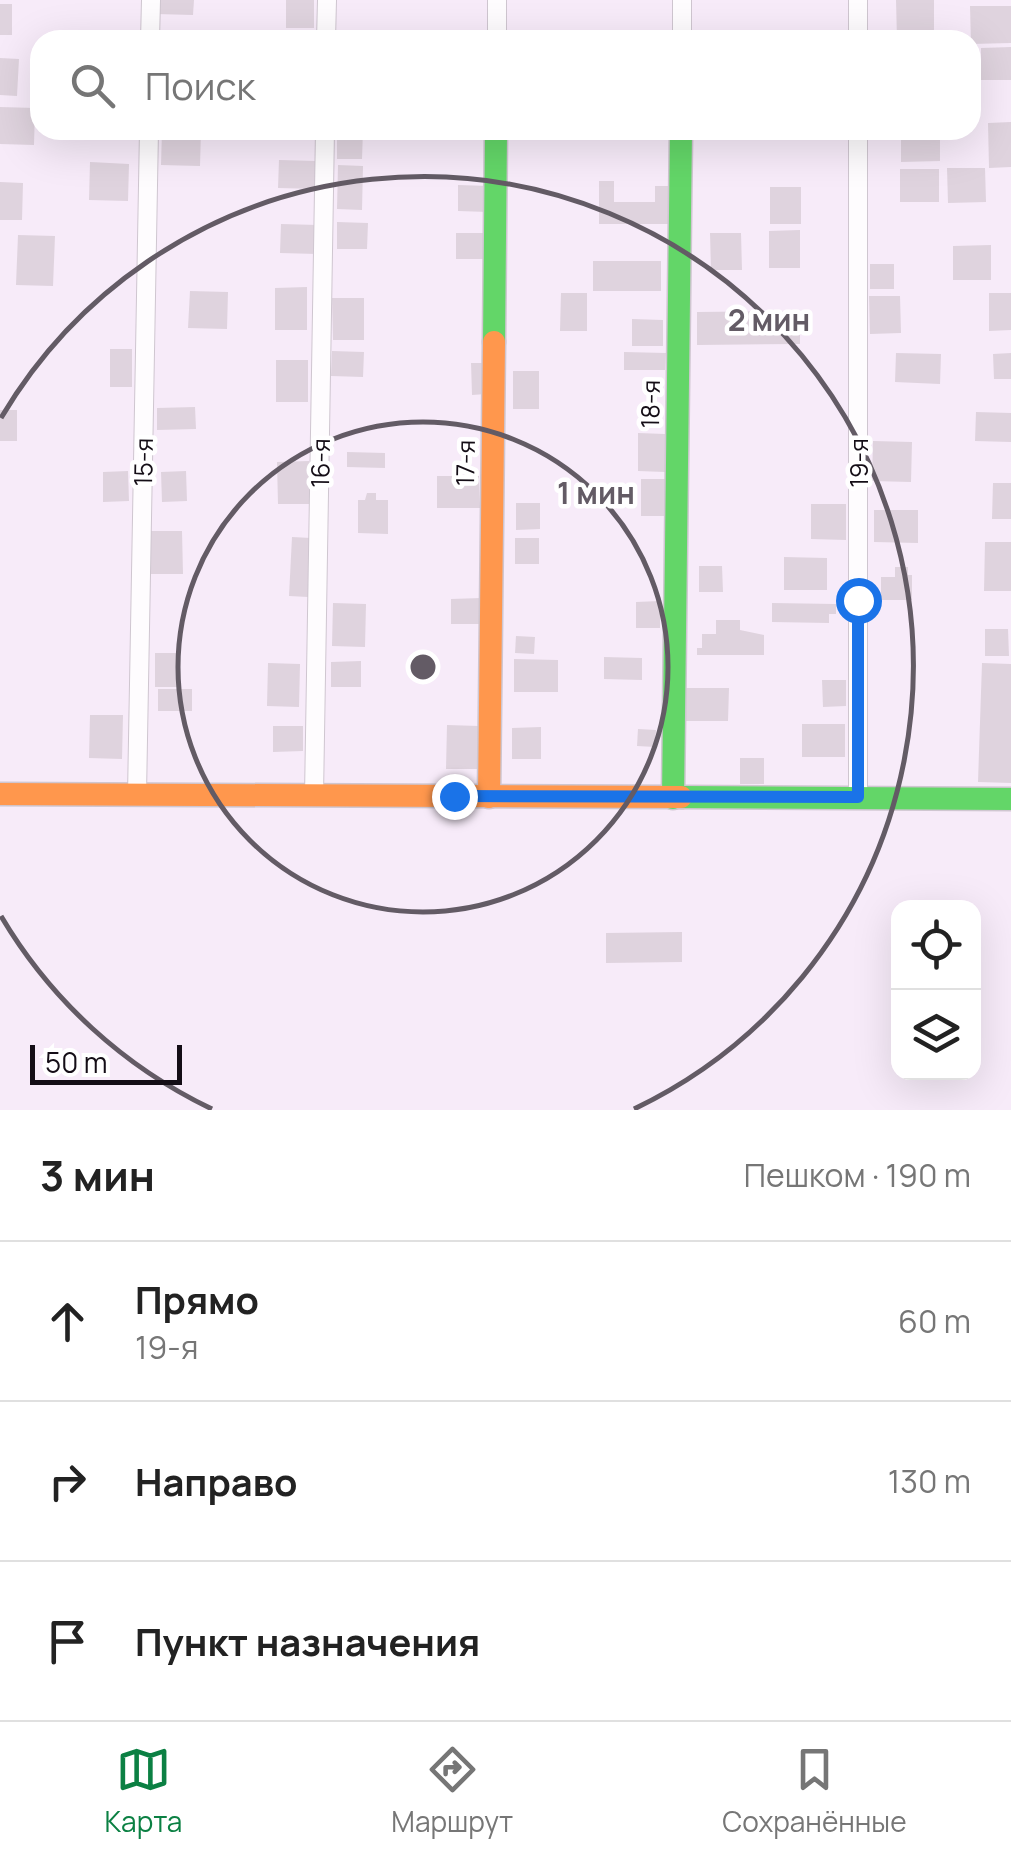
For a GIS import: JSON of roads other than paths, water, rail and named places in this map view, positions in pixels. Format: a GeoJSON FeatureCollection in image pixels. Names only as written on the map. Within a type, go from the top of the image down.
{"type":"FeatureCollection","features":[{"type":"Feature","properties":{"kind":"street"},"geometry":{"type":"LineString","coordinates":[[150,30],[151,0]]}},
{"type":"Feature","properties":{"kind":"street"},"geometry":{"type":"LineString","coordinates":[[326,30],[327,0]]}},
{"type":"Feature","properties":{"kind":"street"},"geometry":{"type":"LineString","coordinates":[[496,30],[497,0]]}},
{"type":"Feature","properties":{"kind":"street"},"geometry":{"type":"LineString","coordinates":[[682,0],[682,30]]}},
{"type":"Feature","properties":{"kind":"street"},"geometry":{"type":"LineString","coordinates":[[858,0],[858,30]]}},
{"type":"Feature","properties":{"kind":"street","name":"15-я"},"geometry":{"type":"LineString","coordinates":[[137,794],[148,140]]}},
{"type":"Feature","properties":{"kind":"street","name":"16-я"},"geometry":{"type":"LineString","coordinates":[[314,796],[325,140]]}},
{"type":"Feature","properties":{"kind":"street","name":"17-я"},"geometry":{"type":"LineString","coordinates":[[488,797],[496,140]]}},
{"type":"Feature","properties":{"kind":"street","name":"18-я"},"geometry":{"type":"LineString","coordinates":[[674,798],[681,140]]}},
{"type":"Feature","properties":{"kind":"street","name":"19-я"},"geometry":{"type":"LineString","coordinates":[[858,140],[858,797]]}},
{"type":"Feature","properties":{"kind":"street"},"geometry":{"type":"LineString","coordinates":[[0,794],[1011,800]]}}]}
